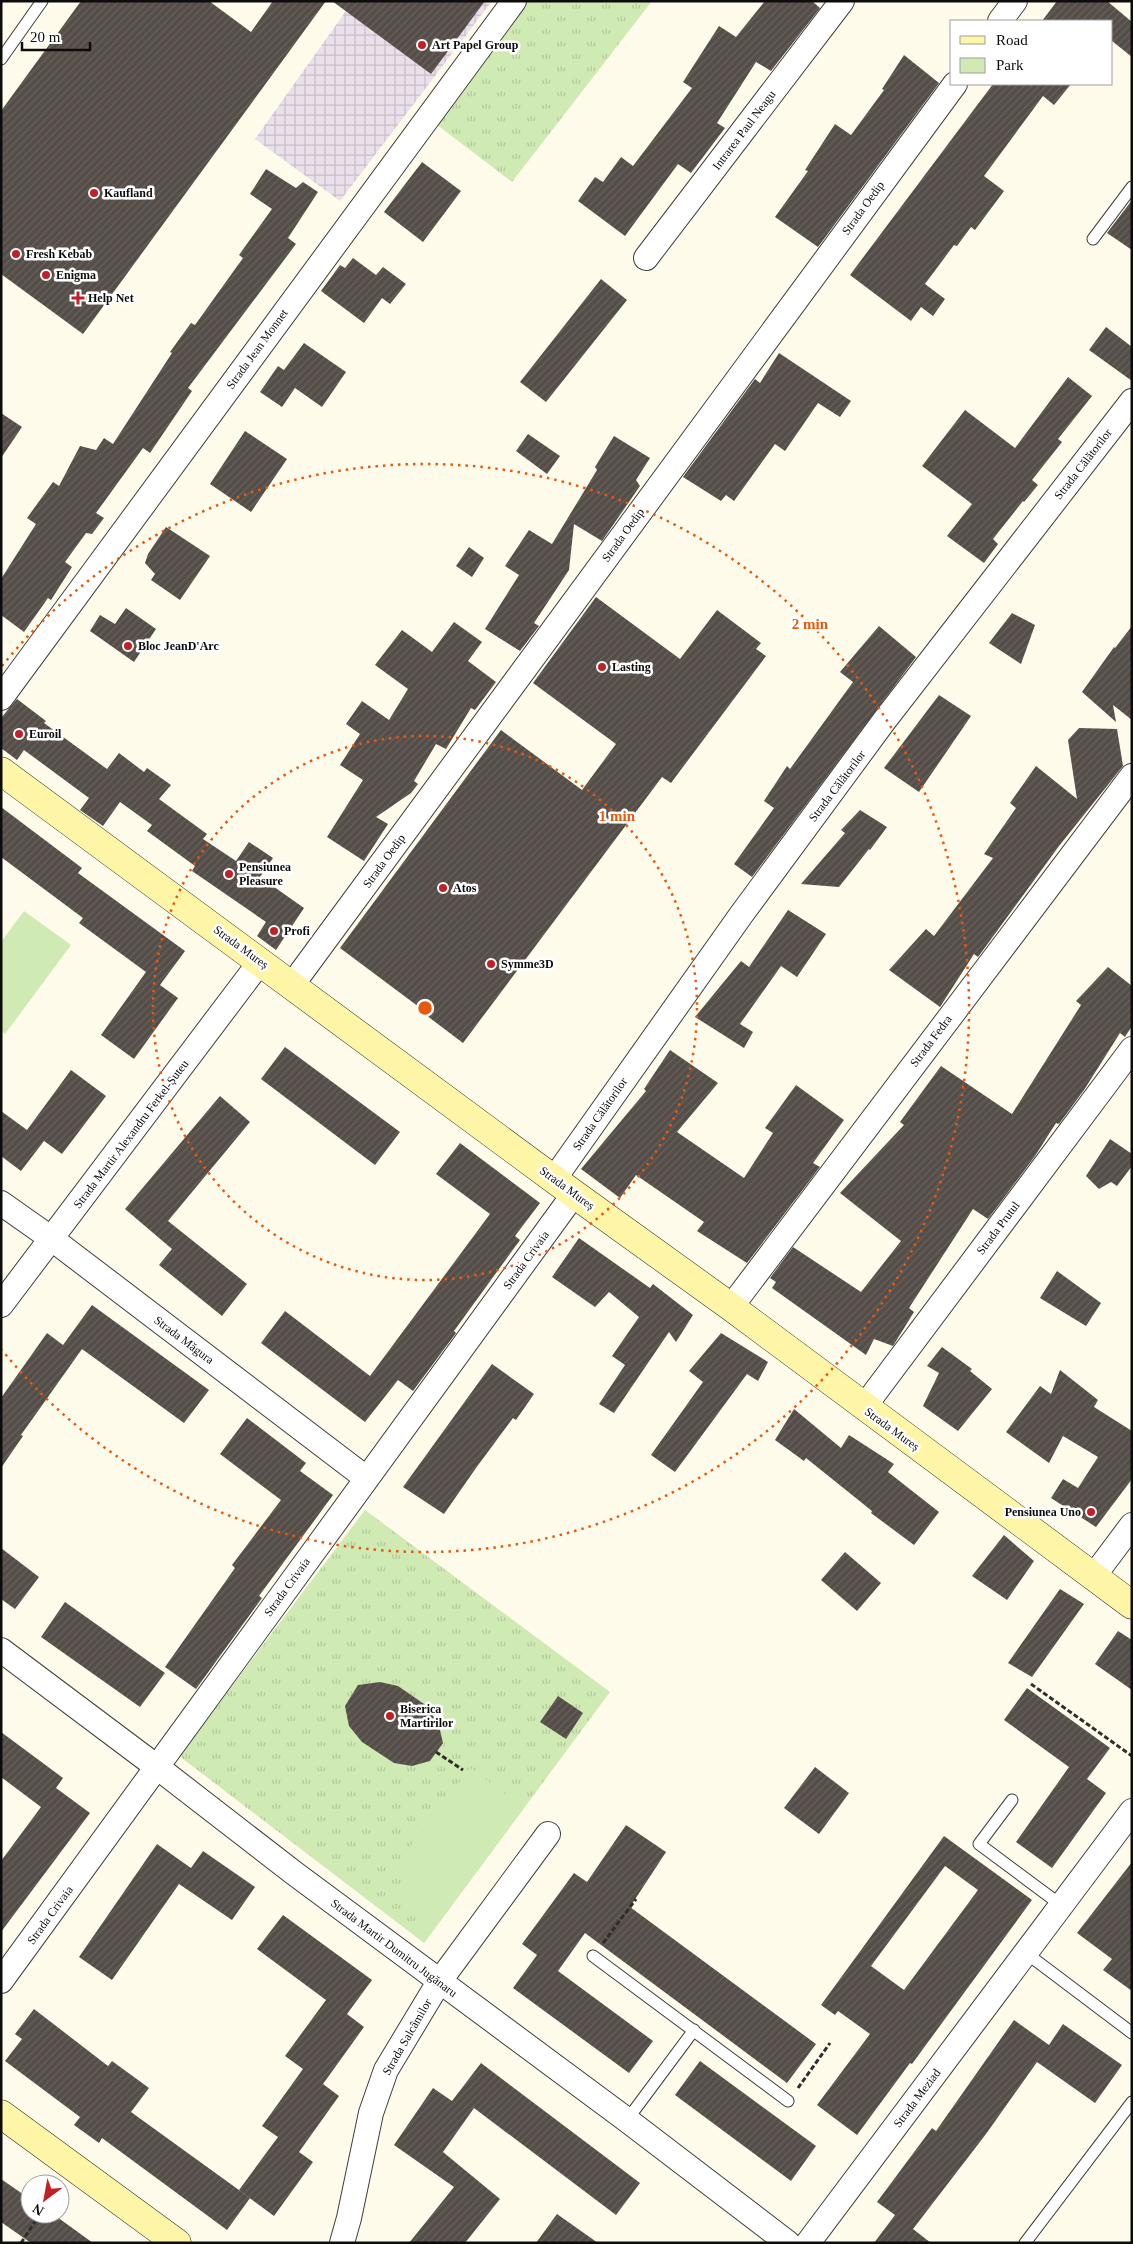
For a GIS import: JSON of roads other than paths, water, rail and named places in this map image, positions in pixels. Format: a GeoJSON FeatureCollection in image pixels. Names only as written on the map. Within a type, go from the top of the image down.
{"type":"FeatureCollection","features":[{"type":"Feature","properties":{"kind":"street","name":"Strada Jean Monnet"},"geometry":{"type":"LineString","coordinates":[[1,698],[514,1]]}},
{"type":"Feature","properties":{"kind":"street","name":"Intrarea Paul Neagu"},"geometry":{"type":"LineString","coordinates":[[646,258],[842,1]]}},
{"type":"Feature","properties":{"kind":"street"},"geometry":{"type":"LineString","coordinates":[[1001,20],[1015,1]]}},
{"type":"Feature","properties":{"kind":"street","name":"Strada Oedip"},"geometry":{"type":"LineString","coordinates":[[292,986],[954,85]]}},
{"type":"Feature","properties":{"kind":"street","name":"Strada Călătorilor"},"geometry":{"type":"LineString","coordinates":[[564,1186],[741,915],[884,722],[1132,401]]}},
{"type":"Feature","properties":{"kind":"street","name":"Strada Mureș"},"geometry":{"type":"LineString","coordinates":[[1,771],[731,1307],[864,1408],[1132,1605]]}},
{"type":"Feature","properties":{"kind":"street","name":"Strada Fedra"},"geometry":{"type":"LineString","coordinates":[[731,1307],[1132,776]]}},
{"type":"Feature","properties":{"kind":"street","name":"Strada Martir Alexandru Ferkel-Șuteu"},"geometry":{"type":"LineString","coordinates":[[1,1305],[260,962]]}},
{"type":"Feature","properties":{"kind":"street","name":"Strada Prutul"},"geometry":{"type":"LineString","coordinates":[[864,1408],[1132,1049]]}},
{"type":"Feature","properties":{"kind":"street","name":"Strada Crivaia"},"geometry":{"type":"LineString","coordinates":[[1,1981],[366,1478],[564,1186]]}},
{"type":"Feature","properties":{"kind":"street","name":"Strada Măgura"},"geometry":{"type":"LineString","coordinates":[[1,1203],[52,1239],[366,1478]]}},
{"type":"Feature","properties":{"kind":"street"},"geometry":{"type":"LineString","coordinates":[[1093,1577],[1132,1525]]}},
{"type":"Feature","properties":{"kind":"street","name":"Strada Martir Dumitru Jugănaru"},"geometry":{"type":"LineString","coordinates":[[1,1650],[158,1766],[439,1982],[627,2120],[788,2243]]}},
{"type":"Feature","properties":{"kind":"street","name":"Strada Meziad"},"geometry":{"type":"LineString","coordinates":[[808,2243],[1132,1811]]}},
{"type":"Feature","properties":{"kind":"street","name":"Strada Salcâmilor"},"geometry":{"type":"LineString","coordinates":[[342,2243],[350,2218],[371,2113],[386,2070],[439,1982],[548,1834]]}},
{"type":"Feature","properties":{"kind":"street"},"geometry":{"type":"LineString","coordinates":[[1,2114],[177,2243]]}},
{"type":"Feature","properties":{"kind":"lane"},"geometry":{"type":"LineString","coordinates":[[1,59],[42,1]]}},
{"type":"Feature","properties":{"kind":"lane"},"geometry":{"type":"LineString","coordinates":[[1093,239],[1132,187]]}},
{"type":"Feature","properties":{"kind":"lane"},"geometry":{"type":"LineString","coordinates":[[1012,1800],[979,1844],[1061,1905]]}},
{"type":"Feature","properties":{"kind":"lane"},"geometry":{"type":"LineString","coordinates":[[1026,1953],[1132,2033]]}},
{"type":"Feature","properties":{"kind":"lane"},"geometry":{"type":"LineString","coordinates":[[593,1956],[788,2100]]}},
{"type":"Feature","properties":{"kind":"lane"},"geometry":{"type":"LineString","coordinates":[[627,2120],[694,2030]]}},
{"type":"Feature","properties":{"kind":"lane"},"geometry":{"type":"LineString","coordinates":[[1025,2243],[1132,2102]]}},
{"type":"Feature","properties":{"kind":"place","name":"Art Papel Group"},"geometry":{"type":"Point","coordinates":[422,45]}},
{"type":"Feature","properties":{"kind":"place","name":"Kaufland"},"geometry":{"type":"Point","coordinates":[94,193]}},
{"type":"Feature","properties":{"kind":"place","name":"Fresh Kebab"},"geometry":{"type":"Point","coordinates":[16,254]}},
{"type":"Feature","properties":{"kind":"place","name":"Enigma"},"geometry":{"type":"Point","coordinates":[46,275]}},
{"type":"Feature","properties":{"kind":"place","name":"Help Net"},"geometry":{"type":"Point","coordinates":[78,298]}},
{"type":"Feature","properties":{"kind":"place","name":"Bloc JeanD'Arc"},"geometry":{"type":"Point","coordinates":[128,646]}},
{"type":"Feature","properties":{"kind":"place","name":"Lasting"},"geometry":{"type":"Point","coordinates":[602,667]}},
{"type":"Feature","properties":{"kind":"place","name":"Euroil"},"geometry":{"type":"Point","coordinates":[19,734]}},
{"type":"Feature","properties":{"kind":"place","name":"Pensiunea Pleasure"},"geometry":{"type":"Point","coordinates":[229,874]}},
{"type":"Feature","properties":{"kind":"place","name":"Atos"},"geometry":{"type":"Point","coordinates":[443,888]}},
{"type":"Feature","properties":{"kind":"place","name":"Profi"},"geometry":{"type":"Point","coordinates":[274,931]}},
{"type":"Feature","properties":{"kind":"place","name":"Symme3D"},"geometry":{"type":"Point","coordinates":[491,964]}},
{"type":"Feature","properties":{"kind":"place","name":"Pensiunea Uno"},"geometry":{"type":"Point","coordinates":[1091,1512]}},
{"type":"Feature","properties":{"kind":"place","name":"Biserica Martirilor"},"geometry":{"type":"Point","coordinates":[390,1716]}}]}
